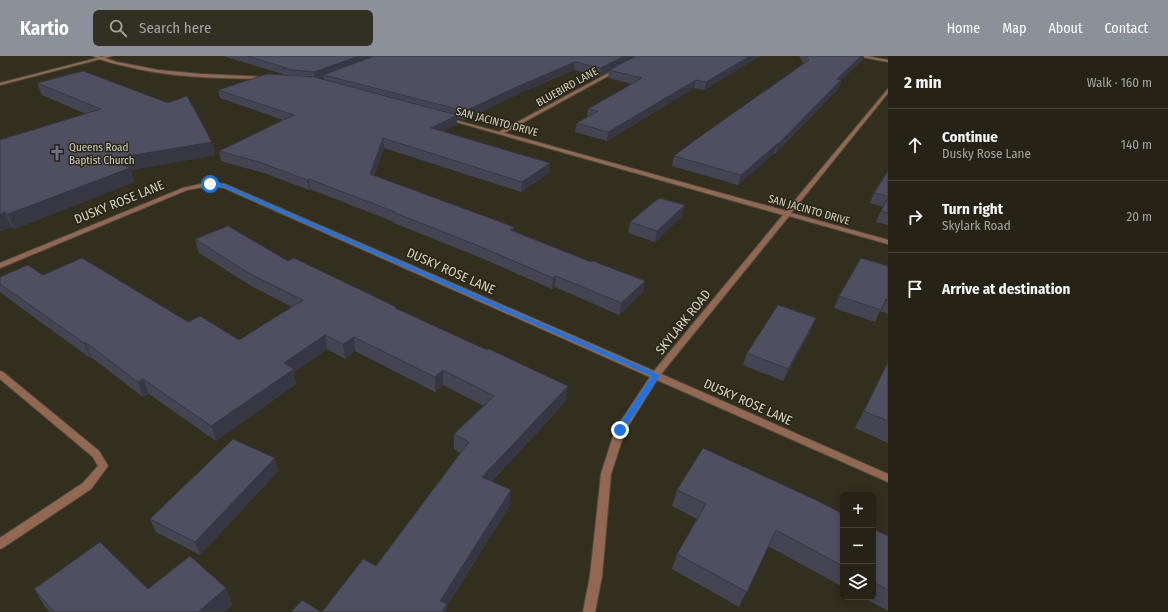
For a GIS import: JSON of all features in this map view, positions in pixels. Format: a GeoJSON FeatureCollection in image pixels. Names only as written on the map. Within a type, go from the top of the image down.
{"type":"FeatureCollection","features":[{"type":"Feature","properties":{"kind":"street"},"geometry":{"type":"LineString","coordinates":[[95,56],[156,72],[271,78]]}},
{"type":"Feature","properties":{"kind":"street"},"geometry":{"type":"LineString","coordinates":[[0,84],[110,56]]}},
{"type":"Feature","properties":{"kind":"street"},"geometry":{"type":"LineString","coordinates":[[859,56],[888,61]]}},
{"type":"Feature","properties":{"kind":"street","name":"BLUEBIRD LANE"},"geometry":{"type":"LineString","coordinates":[[501,133],[622,67]]}},
{"type":"Feature","properties":{"kind":"street","name":"SKYLARK ROAD"},"geometry":{"type":"LineString","coordinates":[[589,612],[596,576],[606,474],[620,430],[656,375],[888,90]]}},
{"type":"Feature","properties":{"kind":"street","name":"SAN JACINTO DRIVE"},"geometry":{"type":"LineString","coordinates":[[441,117],[888,242]]}},
{"type":"Feature","properties":{"kind":"street","name":"DUSKY ROSE LANE"},"geometry":{"type":"LineString","coordinates":[[0,266],[185,189],[210,184],[225,186],[888,478]]}},
{"type":"Feature","properties":{"kind":"street"},"geometry":{"type":"LineString","coordinates":[[0,374],[96,454],[103,466],[86,486],[0,544]]}},
{"type":"Feature","properties":{"kind":"building"},"geometry":{"type":"Polygon","coordinates":[[[247,56],[359,56],[314,72],[282,69],[287,68],[247,56]]]}},
{"type":"Feature","properties":{"kind":"building"},"geometry":{"type":"Polygon","coordinates":[[[374,56],[624,56],[601,68],[575,62],[465,111],[323,75],[374,56]]]}},
{"type":"Feature","properties":{"kind":"building"},"geometry":{"type":"Polygon","coordinates":[[[636,56],[750,56],[706,82],[696,80],[608,132],[577,123],[598,111],[588,109],[642,78],[609,70],[636,56]]]}},
{"type":"Feature","properties":{"kind":"building"},"geometry":{"type":"Polygon","coordinates":[[[806,56],[861,56],[837,79],[841,80],[778,144],[741,175],[674,156],[809,60],[806,56]]]}},
{"type":"Feature","properties":{"kind":"building","name":"Queens Road Baptist Church"},"geometry":{"type":"Polygon","coordinates":[[[83,71],[168,103],[187,96],[212,142],[110,159],[130,168],[8,214],[5,212],[0,214],[0,140],[101,109],[37,83],[83,71]]]}},
{"type":"Feature","properties":{"kind":"building"},"geometry":{"type":"Polygon","coordinates":[[[267,74],[314,77],[457,115],[431,128],[550,163],[522,182],[383,138],[370,174],[514,227],[510,230],[591,262],[593,261],[645,281],[621,303],[556,276],[553,278],[479,246],[309,179],[307,180],[262,163],[219,151],[294,115],[218,90],[267,74]]]}},
{"type":"Feature","properties":{"kind":"building"},"geometry":{"type":"Polygon","coordinates":[[[888,171],[888,196],[874,193],[888,171]]]}},
{"type":"Feature","properties":{"kind":"building"},"geometry":{"type":"Polygon","coordinates":[[[659,198],[685,205],[657,231],[630,222],[659,198]]]}},
{"type":"Feature","properties":{"kind":"building"},"geometry":{"type":"Polygon","coordinates":[[[888,198],[888,213],[881,211],[888,198]]]}},
{"type":"Feature","properties":{"kind":"building"},"geometry":{"type":"Polygon","coordinates":[[[228,226],[288,261],[294,258],[396,307],[395,308],[487,350],[489,349],[568,386],[482,477],[511,490],[440,601],[447,604],[442,612],[322,612],[363,559],[376,566],[469,442],[454,434],[494,396],[443,370],[435,377],[354,337],[343,344],[325,335],[284,363],[294,369],[211,426],[143,379],[138,382],[85,342],[84,343],[0,284],[0,277],[28,265],[43,275],[82,258],[188,322],[200,316],[239,340],[303,300],[250,274],[195,239],[228,226]]]}},
{"type":"Feature","properties":{"kind":"building"},"geometry":{"type":"Polygon","coordinates":[[[861,258],[888,266],[888,300],[886,299],[881,310],[839,296],[861,258]]]}},
{"type":"Feature","properties":{"kind":"building"},"geometry":{"type":"Polygon","coordinates":[[[778,305],[816,318],[788,369],[747,353],[778,305]]]}},
{"type":"Feature","properties":{"kind":"building"},"geometry":{"type":"Polygon","coordinates":[[[888,362],[888,421],[864,411],[888,362]]]}},
{"type":"Feature","properties":{"kind":"building"},"geometry":{"type":"Polygon","coordinates":[[[233,439],[275,458],[195,542],[150,519],[233,439]]]}},
{"type":"Feature","properties":{"kind":"building"},"geometry":{"type":"Polygon","coordinates":[[[703,448],[840,512],[840,564],[776,530],[747,592],[677,554],[706,504],[677,490],[703,448]]]}},
{"type":"Feature","properties":{"kind":"building"},"geometry":{"type":"Polygon","coordinates":[[[876,530],[888,536],[888,590],[876,584],[876,530]]]}},
{"type":"Feature","properties":{"kind":"building"},"geometry":{"type":"Polygon","coordinates":[[[100,542],[148,589],[190,556],[226,588],[198,612],[54,612],[34,589],[100,542]]]}},
{"type":"Feature","properties":{"kind":"building"},"geometry":{"type":"Polygon","coordinates":[[[302,600],[321,612],[291,612],[302,600]]]}},
{"type":"Feature","properties":{"kind":"place","name":"Queens Road Baptist Church"},"geometry":{"type":"Point","coordinates":[57,153]}},
{"type":"Feature","properties":{"kind":"route"},"geometry":{"type":"LineString","coordinates":[[210,184],[225,186],[656,375],[620,430]]}}]}
